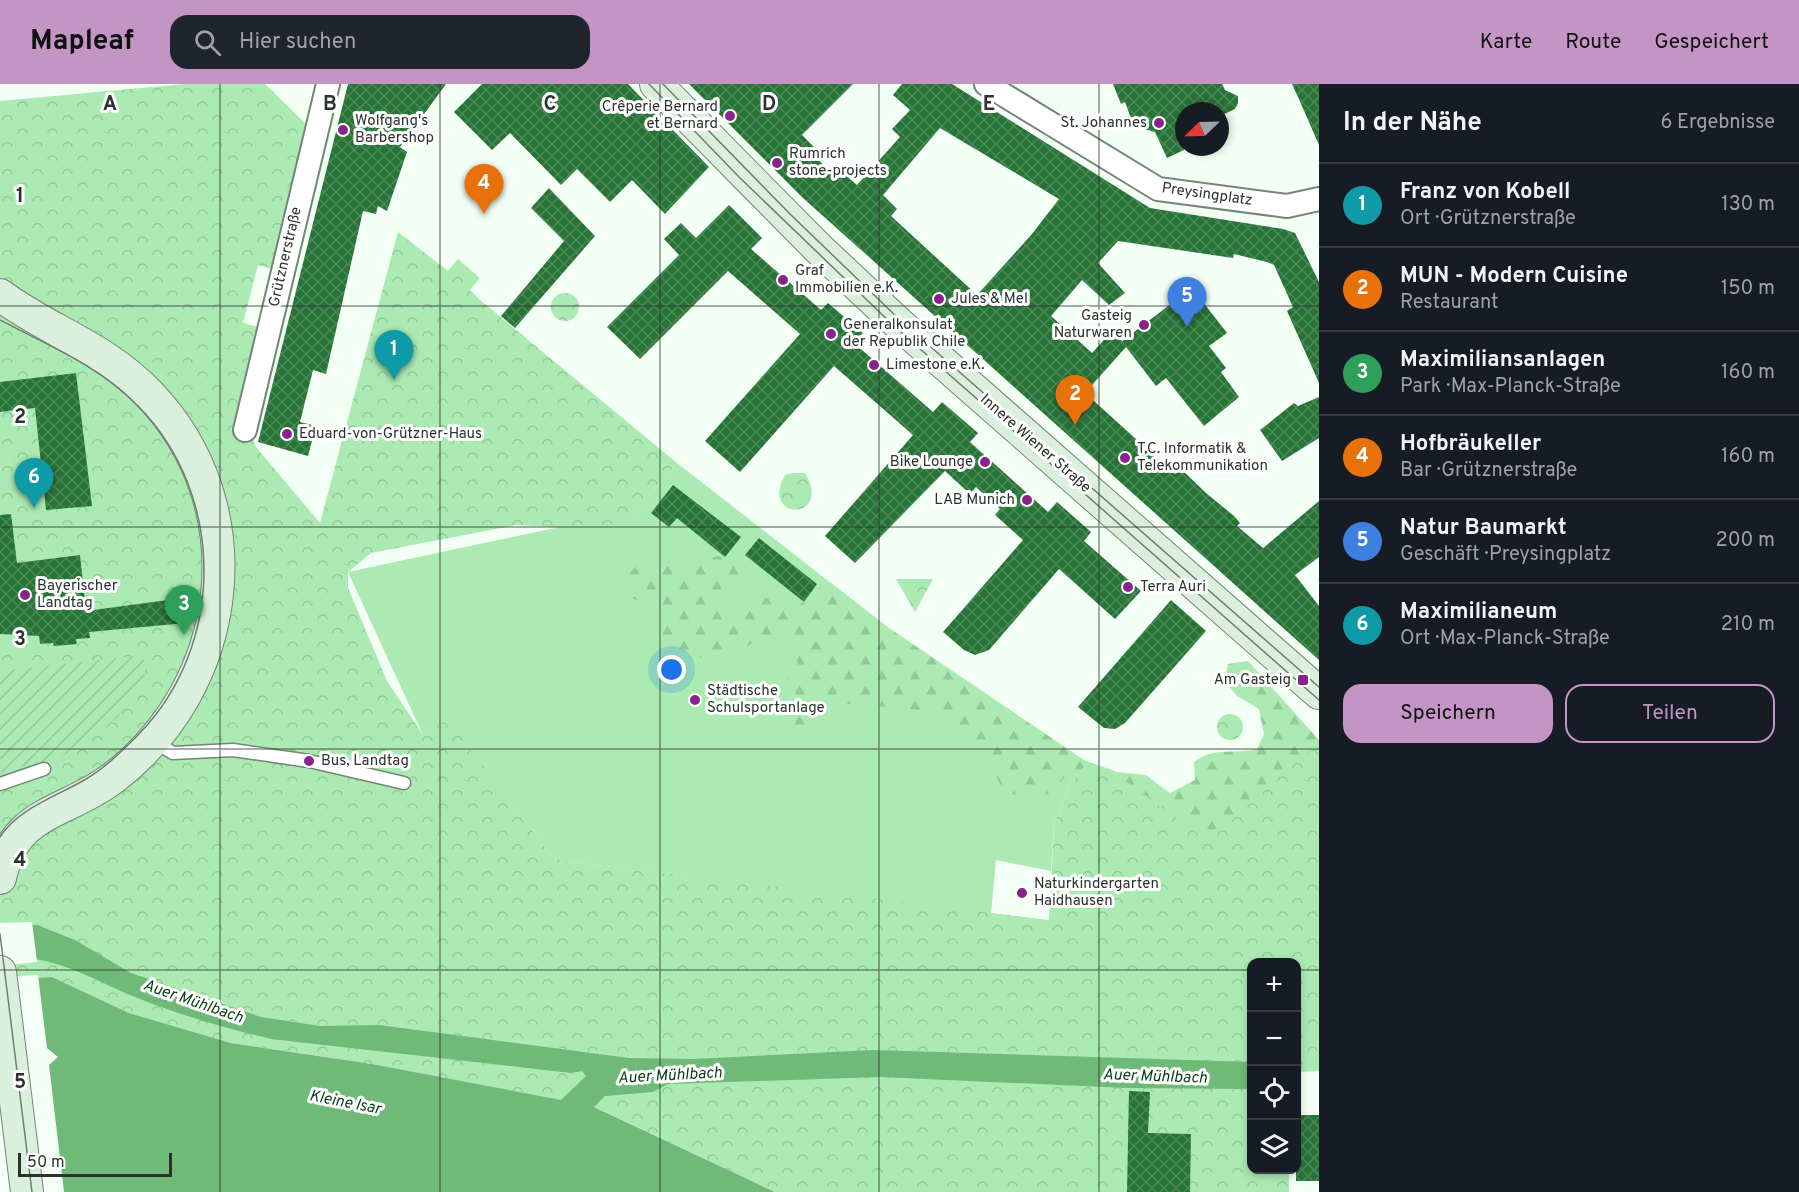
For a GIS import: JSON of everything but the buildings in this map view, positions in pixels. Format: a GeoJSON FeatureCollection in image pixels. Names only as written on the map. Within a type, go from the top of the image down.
{"type":"FeatureCollection","features":[{"type":"Feature","properties":{"kind":"main road","name":"Innere Wiener Straße"},"geometry":{"type":"LineString","coordinates":[[656,84],[817,247],[898,323],[1319,693]]}},
{"type":"Feature","properties":{"kind":"main road"},"geometry":{"type":"LineString","coordinates":[[0,295],[23,311],[74,337],[113,362],[150,394],[180,434],[206,488],[218,548],[216,613],[197,673],[176,710],[152,741],[127,766],[94,791],[16,827],[0,878]]}},
{"type":"Feature","properties":{"kind":"main road"},"geometry":{"type":"LineString","coordinates":[[0,972],[27,1192]]}},
{"type":"Feature","properties":{"kind":"street","name":"Grütznerstraße"},"geometry":{"type":"LineString","coordinates":[[245,430],[328,84]]}},
{"type":"Feature","properties":{"kind":"street","name":"Preysingplatz"},"geometry":{"type":"LineString","coordinates":[[986,84],[1158,189],[1287,206],[1317,205]]}},
{"type":"Feature","properties":{"kind":"lane"},"geometry":{"type":"LineString","coordinates":[[152,741],[174,753],[233,750],[309,761],[404,783]]}},
{"type":"Feature","properties":{"kind":"lane"},"geometry":{"type":"LineString","coordinates":[[0,784],[44,769]]}},
{"type":"Feature","properties":{"kind":"green space"},"geometry":{"type":"Polygon","coordinates":[[[184,84],[265,84],[307,125],[273,269],[258,265],[243,323],[258,327],[240,399],[256,447],[320,523],[398,232],[448,271],[458,259],[480,278],[470,290],[480,300],[677,463],[634,514],[621,514],[611,530],[516,525],[371,553],[348,572],[348,588],[387,681],[423,735],[448,719],[552,857],[564,861],[1049,920],[1054,824],[1071,783],[1083,767],[1127,782],[1204,838],[1319,744],[1319,1071],[1301,1072],[1301,958],[1247,958],[1247,1174],[1289,1174],[1289,1192],[775,1192],[597,1108],[372,1064],[231,1043],[129,1013],[52,977],[0,980],[0,101],[184,84]]]}},
{"type":"Feature","properties":{"kind":"green space"},"geometry":{"type":"Polygon","coordinates":[[[565,293],[575,297],[579,307],[575,317],[565,321],[555,317],[551,307],[555,297],[565,293]]]}},
{"type":"Feature","properties":{"kind":"green space","name":"Städtische Schulsportanlage"},"geometry":{"type":"Polygon","coordinates":[[[677,463],[886,626],[1083,767],[1071,783],[1054,824],[1051,871],[996,860],[991,914],[564,861],[552,857],[448,720],[423,735],[348,572],[621,514],[634,514],[677,463]]]}},
{"type":"Feature","properties":{"kind":"green space"},"geometry":{"type":"Polygon","coordinates":[[[805,473],[811,489],[810,500],[805,507],[796,510],[788,508],[781,501],[780,490],[785,475],[805,473]]]}},
{"type":"Feature","properties":{"kind":"green space"},"geometry":{"type":"Polygon","coordinates":[[[718,556],[737,560],[748,571],[737,589],[722,592],[720,607],[753,610],[763,598],[771,598],[792,608],[812,598],[826,579],[886,626],[1084,760],[1117,772],[1146,775],[1170,793],[1195,780],[1194,762],[1202,757],[1216,752],[1257,749],[1264,734],[1259,709],[1237,696],[1225,681],[1228,664],[1248,661],[1319,740],[1319,751],[1264,883],[1071,770],[1050,794],[1019,796],[1003,790],[985,759],[968,738],[950,721],[933,713],[855,704],[836,705],[822,710],[811,737],[790,739],[783,719],[785,682],[798,663],[779,633],[720,657],[673,659],[659,644],[659,624],[670,610],[633,599],[619,583],[637,565],[668,566],[718,556]]]}},
{"type":"Feature","properties":{"kind":"green space"},"geometry":{"type":"Polygon","coordinates":[[[896,579],[933,579],[915,612],[896,579]]]}},
{"type":"Feature","properties":{"kind":"green space"},"geometry":{"type":"Polygon","coordinates":[[[141,655],[145,667],[143,681],[135,696],[124,710],[97,735],[65,755],[42,764],[40,761],[0,773],[0,671],[141,655]]]}},
{"type":"Feature","properties":{"kind":"green space"},"geometry":{"type":"Polygon","coordinates":[[[1230,714],[1239,718],[1243,727],[1239,736],[1230,740],[1221,736],[1217,727],[1221,718],[1230,714]]]}},
{"type":"Feature","properties":{"kind":"water"},"geometry":{"type":"Polygon","coordinates":[[[37,925],[75,940],[131,973],[261,1017],[320,1026],[379,1025],[629,1058],[693,1059],[873,1050],[1247,1062],[1247,1089],[1127,1088],[881,1077],[668,1084],[653,1092],[605,1096],[594,1107],[775,1192],[0,1192],[0,980],[52,977],[129,1013],[231,1043],[372,1064],[561,1100],[586,1076],[582,1071],[571,1073],[271,1039],[219,1026],[152,1004],[69,968],[27,958],[0,926],[37,925]]]}},
{"type":"Feature","properties":{"kind":"pier"},"geometry":{"type":"Polygon","coordinates":[[[32,922],[37,962],[0,966],[0,923],[32,922]]]}},
{"type":"Feature","properties":{"kind":"pier"},"geometry":{"type":"Polygon","coordinates":[[[38,975],[47,1048],[58,1057],[49,1065],[64,1192],[0,1192],[0,977],[38,975]]]}},
{"type":"Feature","properties":{"kind":"tram line"},"geometry":{"type":"LineString","coordinates":[[649,84],[740,178],[894,326],[1319,700]]}},
{"type":"Feature","properties":{"kind":"tram line"},"geometry":{"type":"LineString","coordinates":[[663,84],[790,214],[900,320],[1319,687]]}},
{"type":"Feature","properties":{"kind":"tram line"},"geometry":{"type":"LineString","coordinates":[[0,320],[90,368],[138,406],[167,442],[188,482],[200,526],[204,571],[200,615],[188,659],[167,699],[138,735],[107,764],[93,775],[28,810],[17,818],[0,837]]}},
{"type":"Feature","properties":{"kind":"tram line"},"geometry":{"type":"LineString","coordinates":[[0,934],[32,1192]]}},
{"type":"Feature","properties":{"kind":"place","name":"Crêperie Bernard et Bernard"},"geometry":{"type":"Point","coordinates":[730,116]}},
{"type":"Feature","properties":{"kind":"place","name":"St. Johannes"},"geometry":{"type":"Point","coordinates":[1159,123]}},
{"type":"Feature","properties":{"kind":"place","name":"Wolfgang's Barbershop"},"geometry":{"type":"Point","coordinates":[343,130]}},
{"type":"Feature","properties":{"kind":"place","name":"Rumrich stone-projects"},"geometry":{"type":"Point","coordinates":[777,163]}},
{"type":"Feature","properties":{"kind":"place","name":"Hofbräukeller"},"geometry":{"type":"Point","coordinates":[484,214]}},
{"type":"Feature","properties":{"kind":"place","name":"Graf Immobilien e.K."},"geometry":{"type":"Point","coordinates":[783,280]}},
{"type":"Feature","properties":{"kind":"place","name":"Jules & Mel"},"geometry":{"type":"Point","coordinates":[939,299]}},
{"type":"Feature","properties":{"kind":"place","name":"Gasteig Naturwaren"},"geometry":{"type":"Point","coordinates":[1144,325]}},
{"type":"Feature","properties":{"kind":"place","name":"Natur Baumarkt"},"geometry":{"type":"Point","coordinates":[1187,327]}},
{"type":"Feature","properties":{"kind":"place","name":"Generalkonsulat der Republik Chile"},"geometry":{"type":"Point","coordinates":[831,334]}},
{"type":"Feature","properties":{"kind":"place","name":"Limestone e.K."},"geometry":{"type":"Point","coordinates":[874,365]}},
{"type":"Feature","properties":{"kind":"place","name":"Franz von Kobell"},"geometry":{"type":"Point","coordinates":[394,380]}},
{"type":"Feature","properties":{"kind":"place","name":"MUN - Modern Cuisine"},"geometry":{"type":"Point","coordinates":[1075,425]}},
{"type":"Feature","properties":{"kind":"place","name":"Eduard-von-Grützner-Haus"},"geometry":{"type":"Point","coordinates":[287,434]}},
{"type":"Feature","properties":{"kind":"place","name":"T.C. Informatik & Telekommunikation"},"geometry":{"type":"Point","coordinates":[1125,458]}},
{"type":"Feature","properties":{"kind":"place","name":"Bike Lounge"},"geometry":{"type":"Point","coordinates":[985,462]}},
{"type":"Feature","properties":{"kind":"place","name":"LAB Munich"},"geometry":{"type":"Point","coordinates":[1027,500]}},
{"type":"Feature","properties":{"kind":"place","name":"Maximilianeum"},"geometry":{"type":"Point","coordinates":[34,508]}},
{"type":"Feature","properties":{"kind":"place","name":"Terra Auri"},"geometry":{"type":"Point","coordinates":[1128,587]}},
{"type":"Feature","properties":{"kind":"place","name":"Bayerischer Landtag"},"geometry":{"type":"Point","coordinates":[25,595]}},
{"type":"Feature","properties":{"kind":"place","name":"Maximiliansanlagen"},"geometry":{"type":"Point","coordinates":[184,635]}},
{"type":"Feature","properties":{"kind":"place","name":"Am Gasteig"},"geometry":{"type":"Point","coordinates":[1303,680]}},
{"type":"Feature","properties":{"kind":"place","name":"Städtische Schulsportanlage"},"geometry":{"type":"Point","coordinates":[695,700]}},
{"type":"Feature","properties":{"kind":"place","name":"Bus, Landtag"},"geometry":{"type":"Point","coordinates":[309,761]}},
{"type":"Feature","properties":{"kind":"place","name":"Naturkindergarten Haidhausen"},"geometry":{"type":"Point","coordinates":[1022,893]}},
{"type":"Feature","properties":{"kind":"water label","name":"Auer Mühlbach"},"geometry":{"type":"Point","coordinates":[193,1002]}},
{"type":"Feature","properties":{"kind":"water label","name":"Auer Mühlbach"},"geometry":{"type":"Point","coordinates":[670,1076]}},
{"type":"Feature","properties":{"kind":"water label","name":"Auer Mühlbach"},"geometry":{"type":"Point","coordinates":[1155,1077]}},
{"type":"Feature","properties":{"kind":"water label","name":"Kleine Isar"},"geometry":{"type":"Point","coordinates":[345,1103]}}]}
